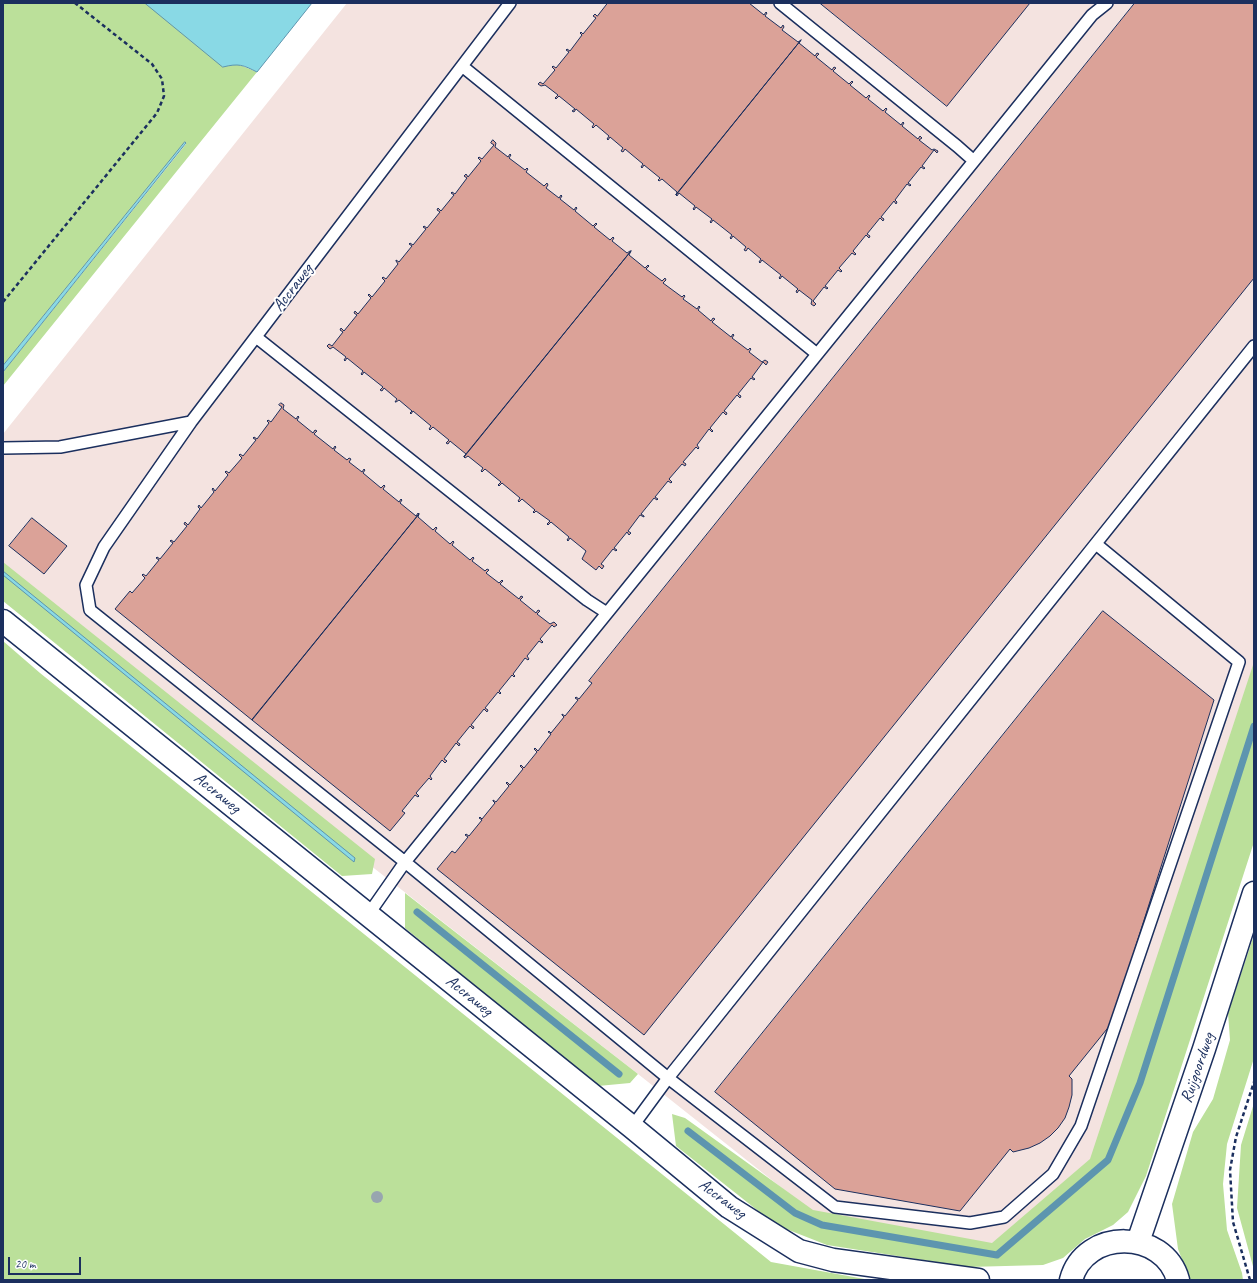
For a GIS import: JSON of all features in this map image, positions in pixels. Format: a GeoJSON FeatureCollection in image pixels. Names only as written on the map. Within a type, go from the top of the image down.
{"type":"FeatureCollection","features":[{"type":"Feature","properties":{"kind":"street","name":"Accraweg"},"geometry":{"type":"LineString","coordinates":[[3,621],[632,1127],[729,1207],[799,1251],[833,1260],[978,1280]]}},
{"type":"Feature","properties":{"kind":"street","name":"Ruijgoordweg"},"geometry":{"type":"LineString","coordinates":[[1138,1242],[1204,1049],[1254,893]]}},
{"type":"Feature","properties":{"kind":"street"},"geometry":{"type":"LineString","coordinates":[[1071,1280],[1073,1273],[1084,1257],[1100,1246],[1119,1241],[1138,1242],[1155,1250],[1169,1262],[1178,1280]]}},
{"type":"Feature","properties":{"kind":"lane","name":"Accraweg"},"geometry":{"type":"LineString","coordinates":[[510,3],[191,422],[104,547],[86,585],[90,610],[405,862],[668,1078],[834,1207],[970,1223],[1004,1217],[1053,1174],[1081,1126],[1239,662],[1096,544]]}},
{"type":"Feature","properties":{"kind":"lane"},"geometry":{"type":"LineString","coordinates":[[780,3],[974,161]]}},
{"type":"Feature","properties":{"kind":"lane"},"geometry":{"type":"LineString","coordinates":[[368,915],[405,862],[1092,15],[1107,3]]}},
{"type":"Feature","properties":{"kind":"lane"},"geometry":{"type":"LineString","coordinates":[[462,66],[817,354]]}},
{"type":"Feature","properties":{"kind":"lane"},"geometry":{"type":"LineString","coordinates":[[256,337],[587,600],[607,613]]}},
{"type":"Feature","properties":{"kind":"lane"},"geometry":{"type":"LineString","coordinates":[[632,1127],[668,1078],[1254,346]]}},
{"type":"Feature","properties":{"kind":"lane"},"geometry":{"type":"LineString","coordinates":[[3,448],[60,446],[191,422]]}},
{"type":"Feature","properties":{"kind":"path"},"geometry":{"type":"LineString","coordinates":[[3,302],[157,113],[164,96],[162,79],[152,64],[75,3]]}},
{"type":"Feature","properties":{"kind":"path"},"geometry":{"type":"LineString","coordinates":[[1250,1280],[1233,1222],[1230,1170],[1236,1137],[1254,1082]]}},
{"type":"Feature","properties":{"kind":"shaded area"},"geometry":{"type":"Polygon","coordinates":[[[347,3],[1254,3],[1254,782],[1150,1099],[1021,1250],[826,1223],[638,1074],[3,579],[3,434],[347,3]]]}},
{"type":"Feature","properties":{"kind":"green space"},"geometry":{"type":"Polygon","coordinates":[[[3,3],[145,3],[235,64],[257,72],[3,386],[3,372],[186,144],[185,142],[3,366],[3,3]]]}},
{"type":"Feature","properties":{"kind":"green space"},"geometry":{"type":"Polygon","coordinates":[[[3,562],[375,859],[372,874],[342,876],[3,601],[3,562]]]}},
{"type":"Feature","properties":{"kind":"green space"},"geometry":{"type":"Polygon","coordinates":[[[3,641],[40,673],[771,1262],[870,1280],[3,1280],[3,641]]]}},
{"type":"Feature","properties":{"kind":"green space"},"geometry":{"type":"Polygon","coordinates":[[[1254,662],[1254,842],[1146,1176],[1128,1212],[1113,1225],[1085,1239],[1063,1258],[1043,1265],[968,1267],[827,1245],[776,1225],[676,1146],[672,1114],[685,1118],[813,1210],[992,1243],[1090,1159],[1254,662]]]}},
{"type":"Feature","properties":{"kind":"green space"},"geometry":{"type":"Polygon","coordinates":[[[405,893],[638,1074],[630,1083],[598,1086],[405,928],[405,893]]]}},
{"type":"Feature","properties":{"kind":"green space"},"geometry":{"type":"Polygon","coordinates":[[[1254,935],[1254,1058],[1227,1144],[1223,1184],[1227,1230],[1243,1280],[1190,1280],[1178,1249],[1172,1204],[1193,1132],[1213,1099],[1230,1040],[1228,1013],[1254,935]]]}},
{"type":"Feature","properties":{"kind":"green space"},"geometry":{"type":"Polygon","coordinates":[[[1254,1103],[1254,1270],[1237,1208],[1241,1145],[1254,1103]]]}},
{"type":"Feature","properties":{"kind":"water"},"geometry":{"type":"Polygon","coordinates":[[[145,3],[312,3],[257,72],[241,65],[223,67],[145,3]]]}},
{"type":"Feature","properties":{"kind":"water"},"geometry":{"type":"Polygon","coordinates":[[[185,142],[186,143],[3,372],[3,366],[185,142]]]}},
{"type":"Feature","properties":{"kind":"water"},"geometry":{"type":"Polygon","coordinates":[[[3,571],[355,858],[354,862],[3,575],[3,571]]]}},
{"type":"Feature","properties":{"kind":"building"},"geometry":{"type":"Polygon","coordinates":[[[608,3],[749,3],[764,15],[766,12],[767,13],[765,16],[781,28],[783,25],[784,27],[782,30],[798,42],[801,40],[676,195],[677,192],[662,179],[659,181],[658,180],[660,178],[644,165],[642,168],[641,167],[643,164],[625,149],[623,152],[621,151],[623,148],[610,137],[608,140],[607,139],[609,136],[596,125],[593,128],[592,127],[594,124],[576,109],[574,112],[572,111],[575,109],[559,96],[556,99],[555,98],[558,95],[545,85],[541,86],[538,84],[540,82],[543,84],[555,70],[552,67],[553,66],[556,68],[569,52],[566,50],[567,49],[570,51],[582,35],[580,33],[581,32],[583,34],[596,18],[593,16],[595,14],[597,16],[608,3]]]}},
{"type":"Feature","properties":{"kind":"building"},"geometry":{"type":"Polygon","coordinates":[[[820,3],[1030,3],[947,106],[820,3]]]}},
{"type":"Feature","properties":{"kind":"building"},"geometry":{"type":"Polygon","coordinates":[[[1135,3],[1254,3],[1254,278],[644,1035],[437,869],[452,851],[455,853],[468,837],[465,835],[466,834],[469,836],[482,820],[479,818],[480,817],[482,819],[495,803],[493,800],[496,802],[509,786],[506,783],[507,782],[510,785],[523,769],[520,766],[521,765],[524,768],[537,752],[534,749],[535,748],[538,751],[551,734],[548,732],[549,731],[551,733],[564,717],[562,714],[565,716],[578,700],[575,698],[576,697],[579,699],[592,683],[589,681],[1135,3]]]}},
{"type":"Feature","properties":{"kind":"building"},"geometry":{"type":"Polygon","coordinates":[[[801,40],[799,43],[815,56],[817,53],[819,54],[816,57],[832,70],[834,67],[836,68],[833,71],[849,84],[852,81],[853,82],[850,85],[866,98],[869,95],[870,96],[868,99],[883,111],[886,108],[887,109],[885,112],[901,125],[903,122],[904,123],[902,126],[918,139],[920,136],[922,138],[919,140],[932,150],[934,149],[938,151],[937,153],[934,150],[922,166],[925,168],[924,169],[921,167],[908,183],[911,185],[910,186],[907,184],[895,200],[897,202],[896,204],[894,201],[881,217],[884,219],[883,221],[880,218],[867,234],[870,236],[869,238],[866,235],[853,251],[856,254],[855,255],[852,253],[839,268],[842,271],[841,272],[838,270],[825,286],[828,288],[827,289],[824,287],[813,301],[816,304],[814,306],[811,304],[812,300],[799,290],[797,293],[796,291],[798,289],[782,276],[780,279],[779,278],[781,275],[762,260],[760,263],[759,262],[761,259],[748,248],[746,251],[744,250],[746,247],[733,236],[731,239],[730,238],[732,235],[713,220],[711,223],[710,222],[712,219],[696,207],[694,210],[693,209],[695,206],[679,193],[677,196],[676,195],[801,40]]]}},
{"type":"Feature","properties":{"kind":"building"},"geometry":{"type":"Polygon","coordinates":[[[493,140],[496,143],[495,147],[508,157],[510,154],[511,155],[509,158],[525,170],[527,168],[528,169],[526,172],[544,186],[547,183],[548,185],[546,188],[559,198],[561,195],[562,196],[560,199],[574,210],[576,207],[577,208],[575,211],[593,226],[596,223],[597,224],[594,227],[610,240],[613,237],[614,238],[612,241],[627,253],[631,251],[464,457],[466,454],[450,441],[448,444],[446,443],[449,440],[433,427],[430,430],[429,429],[431,426],[413,411],[411,414],[410,413],[412,411],[399,400],[395,402],[397,399],[384,388],[382,391],[380,390],[383,387],[364,372],[362,375],[361,374],[363,371],[347,358],[345,361],[344,360],[346,357],[333,347],[330,349],[327,346],[329,344],[332,346],[343,332],[340,330],[341,328],[344,331],[357,315],[354,313],[355,311],[358,314],[371,298],[368,295],[369,294],[372,297],[385,281],[382,278],[383,277],[386,279],[398,264],[396,260],[399,262],[412,246],[409,244],[410,243],[413,245],[426,229],[423,227],[424,226],[427,228],[440,212],[437,210],[438,208],[441,211],[454,195],[451,193],[452,192],[455,194],[467,178],[464,176],[466,174],[468,177],[481,161],[478,158],[479,157],[482,159],[494,145],[491,143],[493,140]]]}},
{"type":"Feature","properties":{"kind":"building"},"geometry":{"type":"Polygon","coordinates":[[[631,251],[629,255],[645,268],[648,265],[649,266],[646,269],[662,281],[665,278],[666,280],[663,283],[682,297],[684,295],[685,296],[683,299],[697,309],[699,306],[700,307],[698,310],[711,321],[713,318],[715,319],[712,322],[731,337],[733,334],[734,335],[732,338],[748,350],[750,348],[751,349],[749,352],[762,362],[765,360],[768,362],[766,365],[763,362],[752,377],[755,379],[754,380],[751,378],[738,394],[741,396],[740,398],[737,395],[724,411],[727,413],[726,415],[723,412],[710,428],[713,431],[712,432],[709,429],[697,445],[699,448],[698,449],[696,447],[683,462],[686,464],[685,466],[682,464],[669,479],[672,482],[671,483],[668,481],[655,497],[658,499],[657,500],[654,498],[641,514],[644,517],[640,515],[628,531],[631,533],[629,535],[627,532],[614,548],[617,550],[616,551],[613,549],[601,564],[604,566],[602,569],[599,566],[596,570],[582,559],[586,551],[570,538],[568,541],[567,540],[569,537],[551,522],[548,525],[547,524],[550,521],[536,511],[534,513],[533,512],[535,510],[522,499],[519,502],[518,501],[520,498],[502,483],[499,486],[498,485],[501,482],[485,469],[482,472],[481,471],[483,468],[468,456],[465,458],[464,457],[631,251]]]}},
{"type":"Feature","properties":{"kind":"building"},"geometry":{"type":"Polygon","coordinates":[[[281,403],[284,405],[283,409],[296,419],[298,416],[299,417],[297,420],[313,433],[315,430],[317,431],[314,434],[333,449],[335,446],[336,447],[334,450],[347,460],[349,458],[351,459],[349,462],[362,472],[364,469],[365,470],[363,473],[381,488],[384,485],[385,486],[383,489],[399,502],[401,499],[402,500],[400,503],[416,516],[418,513],[419,514],[252,720],[115,609],[130,591],[132,593],[145,578],[142,575],[143,574],[146,576],[159,560],[156,558],[157,557],[160,559],[173,543],[170,541],[171,540],[174,542],[187,526],[184,524],[185,522],[188,525],[200,509],[198,507],[199,505],[201,508],[214,492],[212,489],[213,488],[215,491],[228,475],[225,472],[226,471],[229,473],[242,458],[239,455],[240,454],[243,456],[256,440],[253,438],[254,437],[257,439],[269,423],[267,421],[268,420],[271,422],[282,407],[279,405],[281,403]]]}},
{"type":"Feature","properties":{"kind":"building"},"geometry":{"type":"Polygon","coordinates":[[[419,514],[418,517],[433,530],[436,527],[437,528],[435,531],[450,544],[453,541],[454,542],[452,545],[470,560],[473,557],[474,558],[472,561],[485,571],[487,569],[489,570],[486,573],[499,583],[502,580],[503,581],[500,584],[519,599],[521,596],[523,597],[520,600],[536,613],[538,610],[540,611],[537,614],[550,624],[554,622],[557,625],[554,627],[552,625],[540,639],[543,642],[542,643],[539,641],[527,656],[529,659],[528,660],[525,658],[513,674],[515,676],[514,677],[512,675],[499,691],[501,693],[500,694],[498,692],[485,708],[488,710],[487,712],[484,709],[471,725],[474,727],[473,729],[470,726],[457,742],[460,744],[459,746],[456,743],[444,759],[447,761],[445,763],[442,760],[430,776],[432,779],[431,780],[429,778],[416,793],[419,796],[418,797],[415,795],[402,811],[405,813],[390,831],[252,720],[419,514]]]}},
{"type":"Feature","properties":{"kind":"building"},"geometry":{"type":"Polygon","coordinates":[[[32,518],[67,546],[44,574],[9,546],[32,518]]]}},
{"type":"Feature","properties":{"kind":"building"},"geometry":{"type":"Polygon","coordinates":[[[1103,611],[1214,700],[1111,1024],[1069,1076],[1072,1079],[1072,1095],[1065,1118],[1058,1128],[1040,1143],[1029,1148],[1013,1152],[1010,1149],[960,1211],[835,1189],[715,1092],[1103,611]]]}},
{"type":"Feature","properties":{"kind":"waterway"},"geometry":{"type":"LineString","coordinates":[[688,1131],[795,1213],[822,1225],[997,1255],[1108,1160],[1140,1083],[1254,726]]}},
{"type":"Feature","properties":{"kind":"waterway"},"geometry":{"type":"LineString","coordinates":[[417,912],[619,1074]]}}]}
